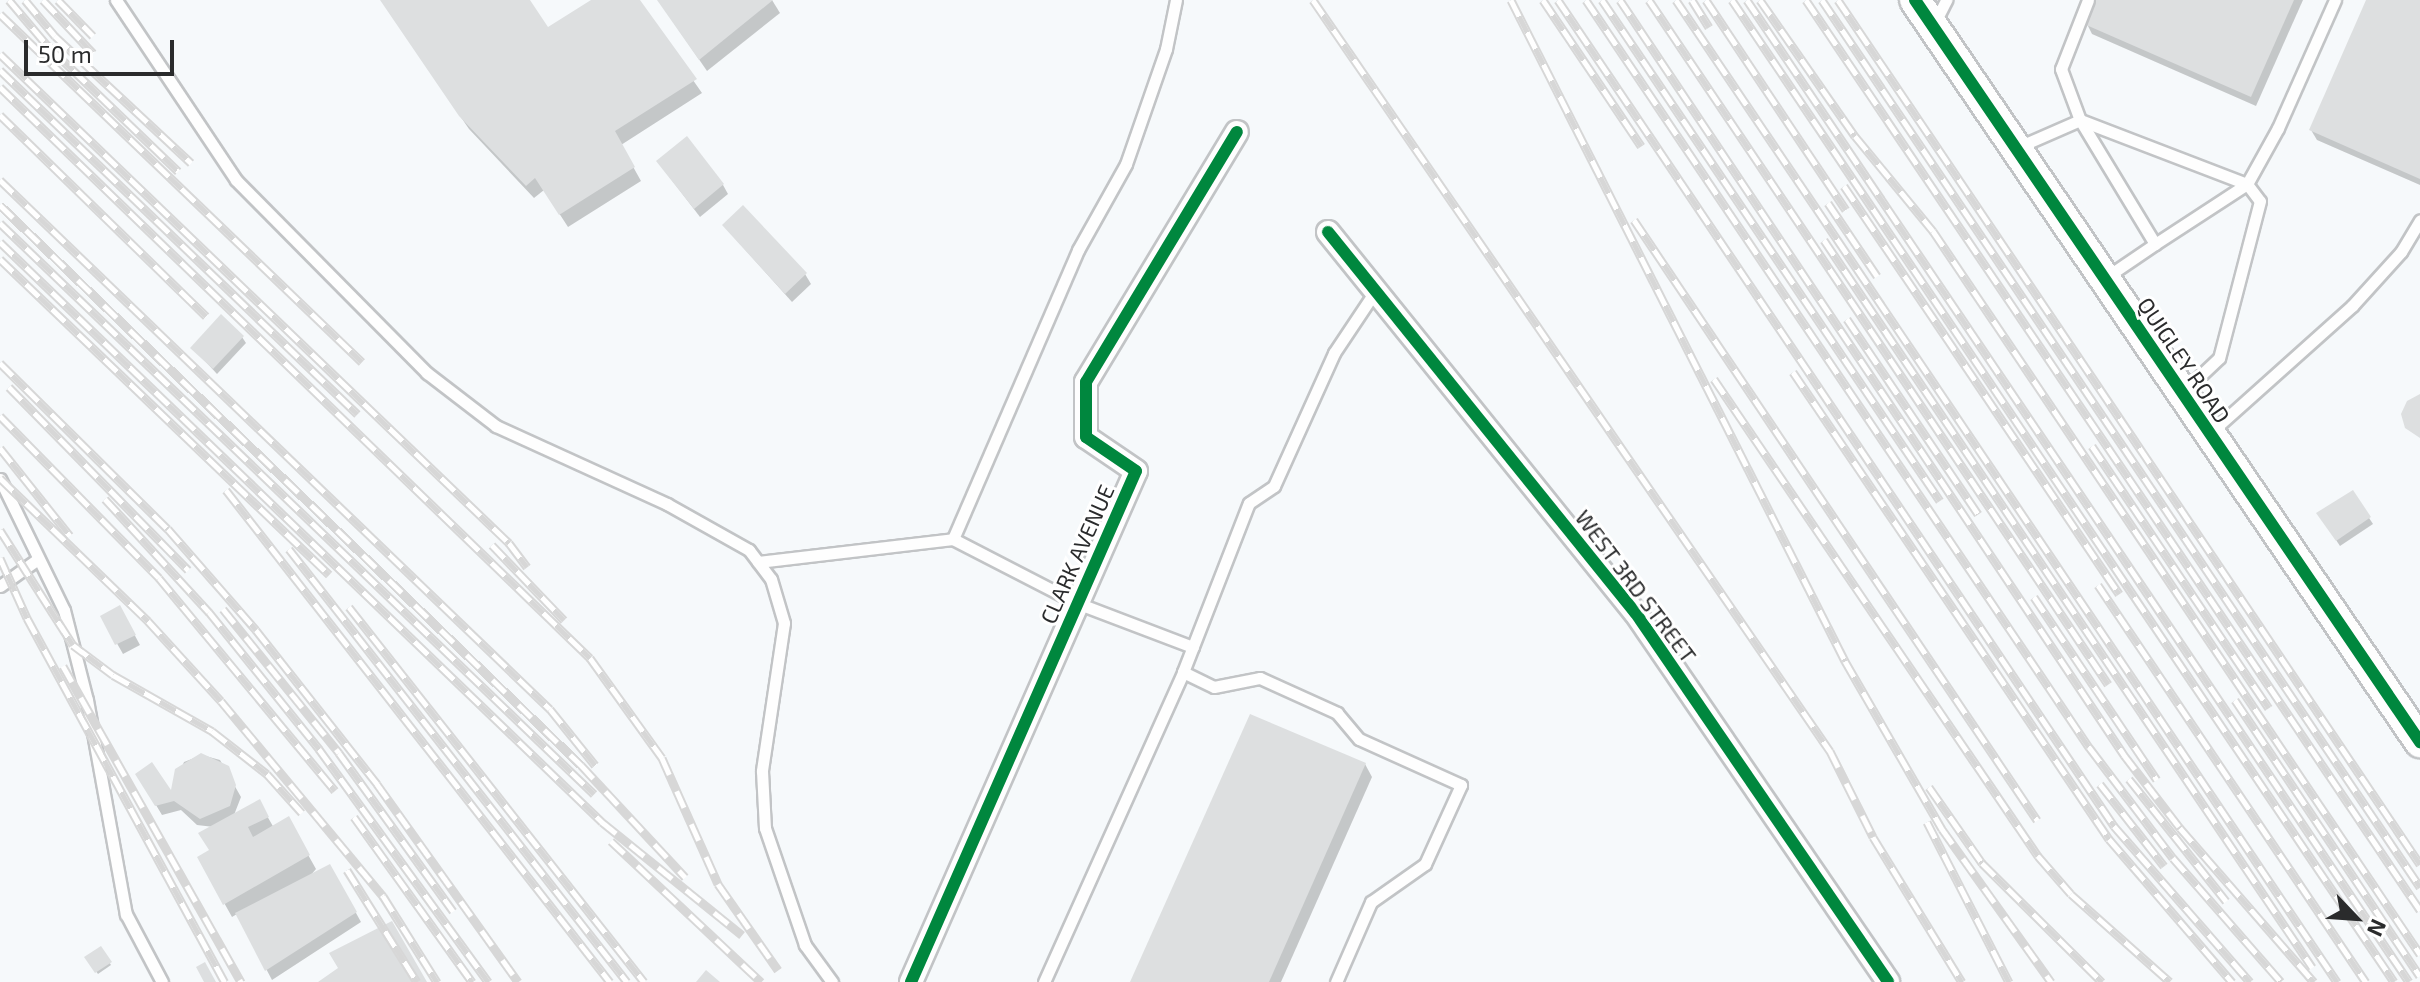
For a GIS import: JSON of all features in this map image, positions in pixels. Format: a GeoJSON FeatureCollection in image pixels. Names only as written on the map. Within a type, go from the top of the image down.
{"type":"FeatureCollection","features":[{"type":"Feature","properties":{"kind":"street","name":"QUIGLEY ROAD"},"geometry":{"type":"LineString","coordinates":[[1915,0],[1939,13],[2016,148],[2420,742]]}},
{"type":"Feature","properties":{"kind":"street","name":"CLARK AVENUE"},"geometry":{"type":"LineString","coordinates":[[911,982],[1136,471],[1086,437],[1086,382],[1237,132]]}},
{"type":"Feature","properties":{"kind":"street","name":"WEST 3RD STREET"},"geometry":{"type":"LineString","coordinates":[[1328,232],[1635,612],[1888,982]]}},
{"type":"Feature","properties":{"kind":"lane"},"geometry":{"type":"LineString","coordinates":[[116,0],[236,180],[427,373],[496,426],[667,504],[749,550],[771,579],[784,623],[762,771],[765,828],[805,945],[832,982]]}},
{"type":"Feature","properties":{"kind":"lane"},"geometry":{"type":"LineString","coordinates":[[953,539],[1078,250],[1126,164],[1166,49],[1176,0]]}},
{"type":"Feature","properties":{"kind":"lane"},"geometry":{"type":"LineString","coordinates":[[2088,0],[2061,69],[2080,120],[2155,244]]}},
{"type":"Feature","properties":{"kind":"lane"},"geometry":{"type":"LineString","coordinates":[[2104,278],[2247,184],[2278,128],[2335,0]]}},
{"type":"Feature","properties":{"kind":"lane"},"geometry":{"type":"LineString","coordinates":[[2016,148],[2080,120],[2247,184],[2260,201],[2219,358],[2182,392]]}},
{"type":"Feature","properties":{"kind":"lane"},"geometry":{"type":"LineString","coordinates":[[2210,433],[2352,306],[2401,252],[2420,220]]}},
{"type":"Feature","properties":{"kind":"lane"},"geometry":{"type":"LineString","coordinates":[[1044,982],[1183,672],[1249,503],[1274,486],[1334,353],[1376,290]]}},
{"type":"Feature","properties":{"kind":"lane"},"geometry":{"type":"LineString","coordinates":[[0,479],[64,610],[77,659],[126,914],[162,982]]}},
{"type":"Feature","properties":{"kind":"lane"},"geometry":{"type":"LineString","coordinates":[[758,562],[953,539],[1077,603],[1193,647]]}},
{"type":"Feature","properties":{"kind":"lane"},"geometry":{"type":"LineString","coordinates":[[0,586],[38,559]]}},
{"type":"Feature","properties":{"kind":"lane"},"geometry":{"type":"LineString","coordinates":[[1183,672],[1214,687],[1260,678],[1337,713],[1359,739],[1461,785],[1425,864],[1371,902],[1336,982]]}},
{"type":"Feature","properties":{"kind":"building"},"geometry":{"type":"Polygon","coordinates":[[[380,0],[530,0],[548,27],[591,0],[640,0],[697,79],[615,131],[635,167],[559,215],[535,178],[526,186],[459,116],[380,0]]]}},
{"type":"Feature","properties":{"kind":"building"},"geometry":{"type":"Polygon","coordinates":[[[657,0],[773,0],[699,60],[657,0]]]}},
{"type":"Feature","properties":{"kind":"building"},"geometry":{"type":"Polygon","coordinates":[[[2095,0],[2294,0],[2251,97],[2084,24],[2095,0]]]}},
{"type":"Feature","properties":{"kind":"building"},"geometry":{"type":"Polygon","coordinates":[[[2366,0],[2420,0],[2420,179],[2309,130],[2366,0]]]}},
{"type":"Feature","properties":{"kind":"building"},"geometry":{"type":"Polygon","coordinates":[[[687,136],[724,184],[694,209],[656,161],[687,136]]]}},
{"type":"Feature","properties":{"kind":"building"},"geometry":{"type":"Polygon","coordinates":[[[743,205],[807,273],[785,294],[722,225],[743,205]]]}},
{"type":"Feature","properties":{"kind":"building"},"geometry":{"type":"Polygon","coordinates":[[[221,314],[244,336],[213,369],[190,348],[221,314]]]}},
{"type":"Feature","properties":{"kind":"building"},"geometry":{"type":"Polygon","coordinates":[[[2420,394],[2420,438],[2405,428],[2401,414],[2407,401],[2420,394]]]}},
{"type":"Feature","properties":{"kind":"building"},"geometry":{"type":"Polygon","coordinates":[[[2353,490],[2371,517],[2336,541],[2316,513],[2353,490]]]}},
{"type":"Feature","properties":{"kind":"building"},"geometry":{"type":"Polygon","coordinates":[[[120,605],[136,635],[115,645],[100,616],[120,605]]]}},
{"type":"Feature","properties":{"kind":"building"},"geometry":{"type":"Polygon","coordinates":[[[1250,714],[1366,763],[1269,982],[1130,982],[1250,714]]]}},
{"type":"Feature","properties":{"kind":"building"},"geometry":{"type":"Polygon","coordinates":[[[201,753],[229,766],[236,785],[230,806],[200,819],[174,801],[155,806],[135,774],[152,762],[171,790],[175,769],[201,753]]]}},
{"type":"Feature","properties":{"kind":"building"},"geometry":{"type":"Polygon","coordinates":[[[260,799],[269,817],[248,827],[253,837],[289,816],[310,855],[223,905],[197,857],[209,850],[198,833],[260,799]]]}},
{"type":"Feature","properties":{"kind":"building"},"geometry":{"type":"Polygon","coordinates":[[[330,864],[357,912],[265,971],[235,913],[330,864]]]}},
{"type":"Feature","properties":{"kind":"building"},"geometry":{"type":"Polygon","coordinates":[[[392,921],[427,982],[318,982],[338,968],[329,953],[392,921]]]}},
{"type":"Feature","properties":{"kind":"building"},"geometry":{"type":"Polygon","coordinates":[[[101,946],[112,962],[95,973],[84,957],[101,946]]]}},
{"type":"Feature","properties":{"kind":"building"},"geometry":{"type":"Polygon","coordinates":[[[205,962],[216,982],[204,982],[196,967],[205,962]]]}},
{"type":"Feature","properties":{"kind":"building"},"geometry":{"type":"Polygon","coordinates":[[[706,970],[720,982],[696,982],[706,970]]]}},
{"type":"Feature","properties":{"kind":"railway"},"geometry":{"type":"LineString","coordinates":[[9,0],[47,45],[178,171]]}},
{"type":"Feature","properties":{"kind":"railway"},"geometry":{"type":"LineString","coordinates":[[25,0],[55,36],[191,163]]}},
{"type":"Feature","properties":{"kind":"railway"},"geometry":{"type":"LineString","coordinates":[[43,0],[93,53]]}},
{"type":"Feature","properties":{"kind":"railway"},"geometry":{"type":"LineString","coordinates":[[58,0],[93,36]]}},
{"type":"Feature","properties":{"kind":"railway"},"geometry":{"type":"LineString","coordinates":[[1313,0],[1830,751],[1873,837],[1962,982]]}},
{"type":"Feature","properties":{"kind":"railway"},"geometry":{"type":"LineString","coordinates":[[1511,0],[1845,661],[1942,829],[2051,982]]}},
{"type":"Feature","properties":{"kind":"railway"},"geometry":{"type":"LineString","coordinates":[[1543,0],[1641,146]]}},
{"type":"Feature","properties":{"kind":"railway"},"geometry":{"type":"LineString","coordinates":[[1558,0],[2114,826],[2250,982]]}},
{"type":"Feature","properties":{"kind":"railway"},"geometry":{"type":"LineString","coordinates":[[1586,0],[2089,747],[2173,858],[2281,982]]}},
{"type":"Feature","properties":{"kind":"railway"},"geometry":{"type":"LineString","coordinates":[[1602,0],[1940,501]]}},
{"type":"Feature","properties":{"kind":"railway"},"geometry":{"type":"LineString","coordinates":[[1620,0],[2124,755],[2180,828],[2314,982]]}},
{"type":"Feature","properties":{"kind":"railway"},"geometry":{"type":"LineString","coordinates":[[1649,0],[2108,684]]}},
{"type":"Feature","properties":{"kind":"railway"},"geometry":{"type":"LineString","coordinates":[[1676,0],[2337,982]]}},
{"type":"Feature","properties":{"kind":"railway"},"geometry":{"type":"LineString","coordinates":[[1692,0],[1709,27]]}},
{"type":"Feature","properties":{"kind":"railway"},"geometry":{"type":"LineString","coordinates":[[1706,0],[1846,210]]}},
{"type":"Feature","properties":{"kind":"railway"},"geometry":{"type":"LineString","coordinates":[[1732,0],[2394,982]]}},
{"type":"Feature","properties":{"kind":"railway"},"geometry":{"type":"LineString","coordinates":[[1747,0],[2409,982]]}},
{"type":"Feature","properties":{"kind":"railway"},"geometry":{"type":"LineString","coordinates":[[1760,0],[1855,136],[1933,231],[2420,954]]}},
{"type":"Feature","properties":{"kind":"railway"},"geometry":{"type":"LineString","coordinates":[[1806,0],[2420,910]]}},
{"type":"Feature","properties":{"kind":"railway"},"geometry":{"type":"LineString","coordinates":[[1822,0],[2420,887]]}},
{"type":"Feature","properties":{"kind":"railway"},"geometry":{"type":"LineString","coordinates":[[1838,0],[2420,864]]}},
{"type":"Feature","properties":{"kind":"railway"},"geometry":{"type":"LineString","coordinates":[[0,14],[362,362]]}},
{"type":"Feature","properties":{"kind":"railway"},"geometry":{"type":"LineString","coordinates":[[0,54],[509,543],[527,567]]}},
{"type":"Feature","properties":{"kind":"railway"},"geometry":{"type":"LineString","coordinates":[[0,70],[357,414]]}},
{"type":"Feature","properties":{"kind":"railway"},"geometry":{"type":"LineString","coordinates":[[0,87],[590,658],[662,758],[718,884],[778,970]]}},
{"type":"Feature","properties":{"kind":"railway"},"geometry":{"type":"LineString","coordinates":[[0,115],[206,316]]}},
{"type":"Feature","properties":{"kind":"railway"},"geometry":{"type":"LineString","coordinates":[[0,180],[550,709],[595,765]]}},
{"type":"Feature","properties":{"kind":"railway"},"geometry":{"type":"LineString","coordinates":[[1844,186],[2119,594]]}},
{"type":"Feature","properties":{"kind":"railway"},"geometry":{"type":"LineString","coordinates":[[1828,203],[1877,276]]}},
{"type":"Feature","properties":{"kind":"railway"},"geometry":{"type":"LineString","coordinates":[[0,205],[581,765],[685,877]]}},
{"type":"Feature","properties":{"kind":"railway"},"geometry":{"type":"LineString","coordinates":[[1634,220],[2037,820]]}},
{"type":"Feature","properties":{"kind":"railway"},"geometry":{"type":"LineString","coordinates":[[0,223],[594,794]]}},
{"type":"Feature","properties":{"kind":"railway"},"geometry":{"type":"LineString","coordinates":[[1824,240],[2312,967]]}},
{"type":"Feature","properties":{"kind":"railway"},"geometry":{"type":"LineString","coordinates":[[0,242],[602,822],[742,935]]}},
{"type":"Feature","properties":{"kind":"railway"},"geometry":{"type":"LineString","coordinates":[[0,259],[329,575]]}},
{"type":"Feature","properties":{"kind":"railway"},"geometry":{"type":"LineString","coordinates":[[1847,319],[1978,514]]}},
{"type":"Feature","properties":{"kind":"railway"},"geometry":{"type":"LineString","coordinates":[[0,363],[168,529],[256,630],[377,784],[518,982]]}},
{"type":"Feature","properties":{"kind":"railway"},"geometry":{"type":"LineString","coordinates":[[1793,372],[2109,839],[2232,982]]}},
{"type":"Feature","properties":{"kind":"railway"},"geometry":{"type":"LineString","coordinates":[[1714,379],[2038,856],[2071,894],[2170,982]]}},
{"type":"Feature","properties":{"kind":"railway"},"geometry":{"type":"LineString","coordinates":[[9,387],[188,570]]}},
{"type":"Feature","properties":{"kind":"railway"},"geometry":{"type":"LineString","coordinates":[[0,416],[159,578],[335,791]]}},
{"type":"Feature","properties":{"kind":"railway"},"geometry":{"type":"LineString","coordinates":[[2092,446],[2269,708]]}},
{"type":"Feature","properties":{"kind":"railway"},"geometry":{"type":"LineString","coordinates":[[0,448],[70,536]]}},
{"type":"Feature","properties":{"kind":"railway"},"geometry":{"type":"LineString","coordinates":[[0,478],[148,621],[221,701],[383,896],[437,982]]}},
{"type":"Feature","properties":{"kind":"railway"},"geometry":{"type":"LineString","coordinates":[[226,490],[610,982]]}},
{"type":"Feature","properties":{"kind":"railway"},"geometry":{"type":"LineString","coordinates":[[105,499],[209,612],[319,749],[488,982]]}},
{"type":"Feature","properties":{"kind":"railway"},"geometry":{"type":"LineString","coordinates":[[0,530],[73,645],[113,675],[212,731],[267,774],[302,813]]}},
{"type":"Feature","properties":{"kind":"railway"},"geometry":{"type":"LineString","coordinates":[[492,545],[564,620]]}},
{"type":"Feature","properties":{"kind":"railway"},"geometry":{"type":"LineString","coordinates":[[289,549],[627,982]]}},
{"type":"Feature","properties":{"kind":"railway"},"geometry":{"type":"LineString","coordinates":[[0,558],[27,618],[225,982]]}},
{"type":"Feature","properties":{"kind":"railway"},"geometry":{"type":"LineString","coordinates":[[2098,585],[2366,982]]}},
{"type":"Feature","properties":{"kind":"railway"},"geometry":{"type":"LineString","coordinates":[[2034,597],[2157,780]]}},
{"type":"Feature","properties":{"kind":"railway"},"geometry":{"type":"LineString","coordinates":[[349,607],[644,982]]}},
{"type":"Feature","properties":{"kind":"railway"},"geometry":{"type":"LineString","coordinates":[[223,609],[339,753],[453,911]]}},
{"type":"Feature","properties":{"kind":"railway"},"geometry":{"type":"LineString","coordinates":[[63,666],[241,982]]}},
{"type":"Feature","properties":{"kind":"railway"},"geometry":{"type":"LineString","coordinates":[[2235,700],[2420,976]]}},
{"type":"Feature","properties":{"kind":"railway"},"geometry":{"type":"LineString","coordinates":[[2129,779],[2226,901]]}},
{"type":"Feature","properties":{"kind":"railway"},"geometry":{"type":"LineString","coordinates":[[2100,784],[2164,866]]}},
{"type":"Feature","properties":{"kind":"railway"},"geometry":{"type":"LineString","coordinates":[[1929,787],[1982,863],[2102,982]]}},
{"type":"Feature","properties":{"kind":"railway"},"geometry":{"type":"LineString","coordinates":[[354,817],[472,982]]}},
{"type":"Feature","properties":{"kind":"railway"},"geometry":{"type":"LineString","coordinates":[[1927,822],[2009,982]]}},
{"type":"Feature","properties":{"kind":"railway"},"geometry":{"type":"LineString","coordinates":[[611,841],[761,982]]}},
{"type":"Feature","properties":{"kind":"railway"},"geometry":{"type":"LineString","coordinates":[[347,870],[417,982]]}},
{"type":"Feature","properties":{"kind":"cycle path"},"geometry":{"type":"LineString","coordinates":[[1915,0],[2420,742]]}},
{"type":"Feature","properties":{"kind":"cycle path"},"geometry":{"type":"LineString","coordinates":[[911,982],[1136,471],[1086,437],[1086,382],[1237,132]]}},
{"type":"Feature","properties":{"kind":"cycle path"},"geometry":{"type":"LineString","coordinates":[[1328,232],[1635,612],[1888,982]]}}]}
